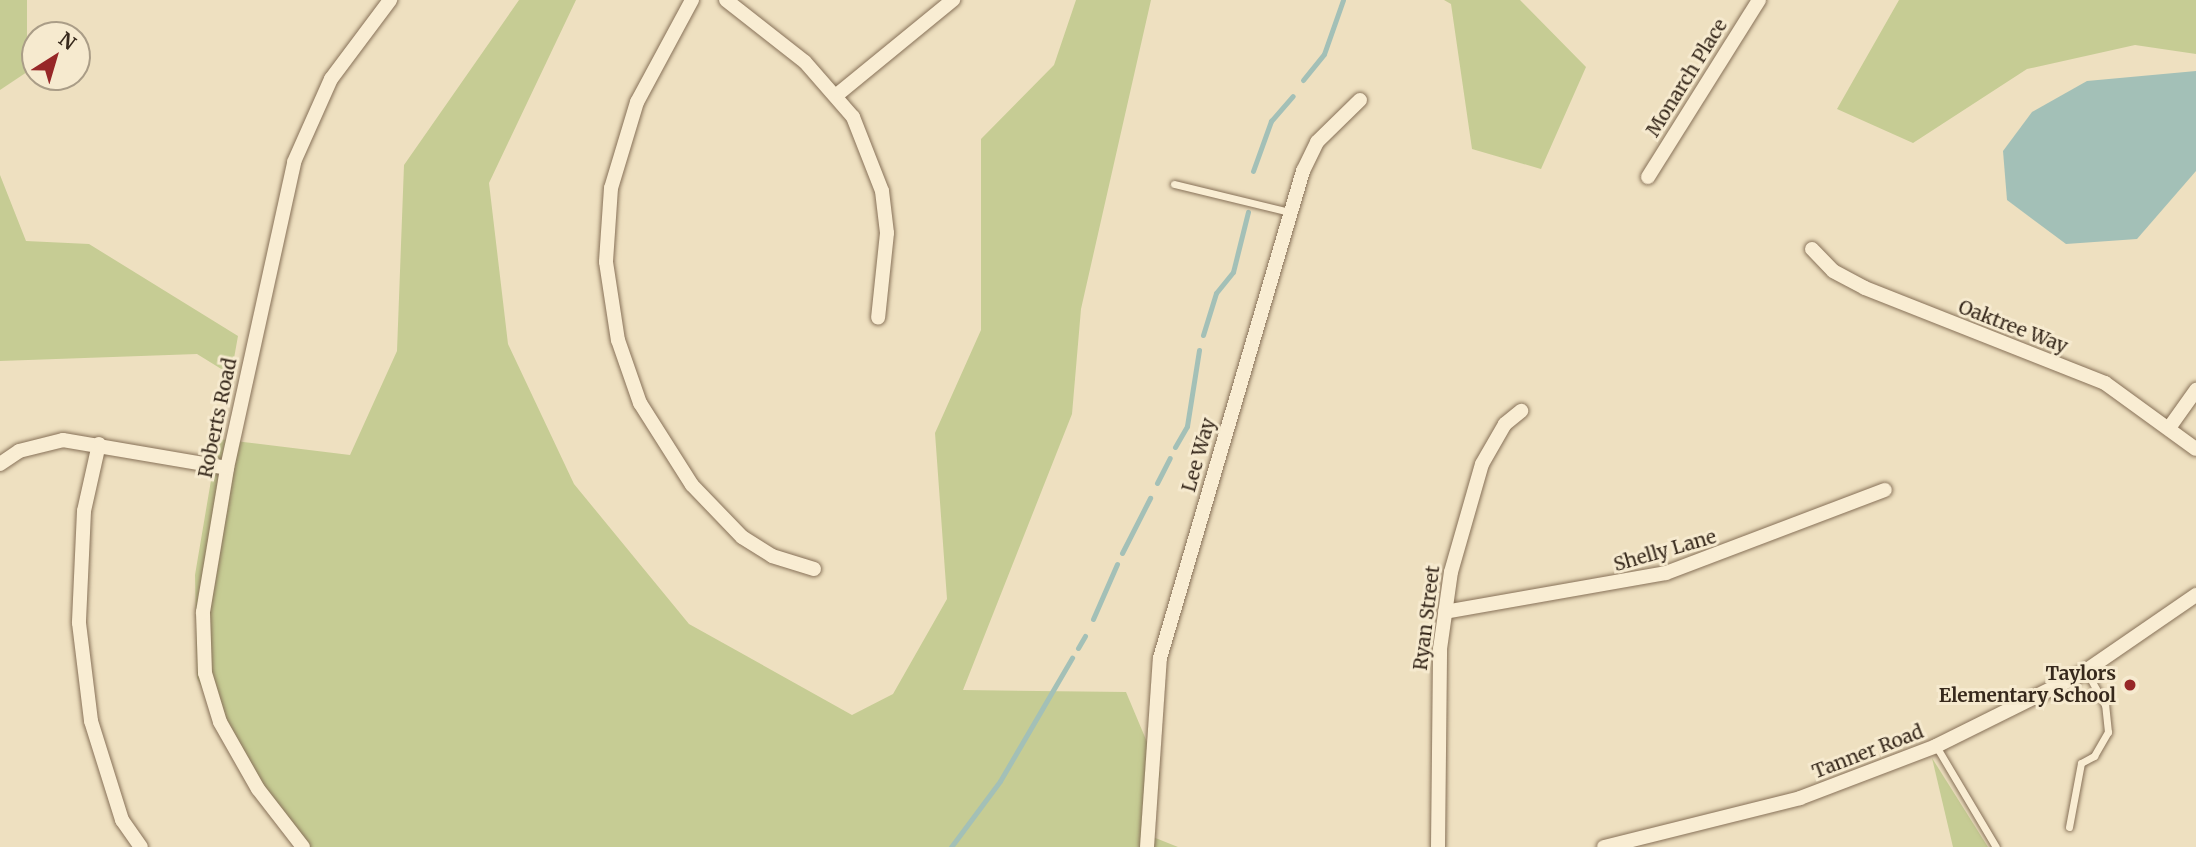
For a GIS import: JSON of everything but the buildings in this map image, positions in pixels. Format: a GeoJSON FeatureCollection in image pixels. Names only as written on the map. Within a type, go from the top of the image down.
{"type":"FeatureCollection","features":[{"type":"Feature","properties":{"kind":"street","name":"Roberts Road"},"geometry":{"type":"LineString","coordinates":[[303,847],[236,756],[205,673],[205,598],[227,468],[302,138],[331,79],[390,0]]}},
{"type":"Feature","properties":{"kind":"street"},"geometry":{"type":"LineString","coordinates":[[692,0],[637,102],[611,188],[606,262],[618,340],[645,413],[692,485],[742,537],[772,556],[814,569]]}},
{"type":"Feature","properties":{"kind":"street"},"geometry":{"type":"LineString","coordinates":[[726,0],[838,94],[870,152],[882,191],[887,272],[878,318]]}},
{"type":"Feature","properties":{"kind":"street"},"geometry":{"type":"LineString","coordinates":[[838,94],[953,0]]}},
{"type":"Feature","properties":{"kind":"street","name":"Monarch Place"},"geometry":{"type":"LineString","coordinates":[[1648,177],[1759,0]]}},
{"type":"Feature","properties":{"kind":"street","name":"Lee Way"},"geometry":{"type":"LineString","coordinates":[[1147,847],[1160,658],[1290,212],[1317,142],[1360,100]]}},
{"type":"Feature","properties":{"kind":"street","name":"Oaktree Way"},"geometry":{"type":"LineString","coordinates":[[1812,248],[1833,271],[1865,288],[2105,383],[2196,449]]}},
{"type":"Feature","properties":{"kind":"street"},"geometry":{"type":"LineString","coordinates":[[2169,428],[2196,390]]}},
{"type":"Feature","properties":{"kind":"street","name":"Ryan Street"},"geometry":{"type":"LineString","coordinates":[[1438,847],[1436,737],[1445,612],[1455,553],[1482,464],[1505,424],[1521,411]]}},
{"type":"Feature","properties":{"kind":"street"},"geometry":{"type":"LineString","coordinates":[[0,464],[40,444],[99,444],[227,468]]}},
{"type":"Feature","properties":{"kind":"street"},"geometry":{"type":"LineString","coordinates":[[99,444],[84,511],[79,624],[90,721],[122,820],[141,847]]}},
{"type":"Feature","properties":{"kind":"street","name":"Shelly Lane"},"geometry":{"type":"LineString","coordinates":[[1445,612],[1666,573],[1885,490]]}},
{"type":"Feature","properties":{"kind":"street","name":"Tanner Road"},"geometry":{"type":"LineString","coordinates":[[1604,847],[1800,799],[1936,746],[2086,671],[2196,594]]}},
{"type":"Feature","properties":{"kind":"lane"},"geometry":{"type":"LineString","coordinates":[[1174,184],[1290,212]]}},
{"type":"Feature","properties":{"kind":"lane"},"geometry":{"type":"LineString","coordinates":[[2068,827],[2081,763],[2094,756],[2108,732],[2105,705],[2086,671]]}},
{"type":"Feature","properties":{"kind":"lane"},"geometry":{"type":"LineString","coordinates":[[1936,746],[1997,847]]}},
{"type":"Feature","properties":{"kind":"green space"},"geometry":{"type":"Polygon","coordinates":[[[0,0],[27,0],[27,21],[21,21],[21,76],[0,90],[0,0]]]}},
{"type":"Feature","properties":{"kind":"green space"},"geometry":{"type":"Polygon","coordinates":[[[519,0],[576,0],[489,183],[508,344],[574,484],[689,624],[852,715],[893,694],[947,599],[935,433],[981,330],[981,139],[1054,65],[1076,0],[1151,0],[1081,309],[1072,414],[963,690],[1126,692],[1160,773],[1153,837],[1178,847],[301,847],[252,786],[197,678],[195,575],[218,439],[350,455],[397,351],[404,165],[519,0]]]}},
{"type":"Feature","properties":{"kind":"green space"},"geometry":{"type":"Polygon","coordinates":[[[1444,0],[1520,0],[1586,67],[1541,169],[1472,149],[1451,4],[1444,0]]]}},
{"type":"Feature","properties":{"kind":"green space"},"geometry":{"type":"Polygon","coordinates":[[[1899,0],[2196,0],[2196,54],[2135,45],[2027,69],[1913,143],[1837,109],[1899,0]]]}},
{"type":"Feature","properties":{"kind":"green space"},"geometry":{"type":"Polygon","coordinates":[[[0,175],[26,241],[89,244],[238,336],[231,375],[197,354],[0,361],[0,175]]]}},
{"type":"Feature","properties":{"kind":"green space"},"geometry":{"type":"Polygon","coordinates":[[[1932,758],[1988,847],[1953,847],[1932,758]]]}},
{"type":"Feature","properties":{"kind":"water"},"geometry":{"type":"Polygon","coordinates":[[[2196,71],[2196,171],[2137,239],[2066,244],[2007,200],[2003,151],[2032,112],[2087,81],[2196,71]]]}},
{"type":"Feature","properties":{"kind":"waterway"},"geometry":{"type":"LineString","coordinates":[[1303,80],[1324,54],[1343,0]]}},
{"type":"Feature","properties":{"kind":"waterway"},"geometry":{"type":"LineString","coordinates":[[1253,171],[1271,121],[1293,96]]}},
{"type":"Feature","properties":{"kind":"waterway"},"geometry":{"type":"LineString","coordinates":[[1203,335],[1216,293],[1233,272],[1248,212]]}},
{"type":"Feature","properties":{"kind":"waterway"},"geometry":{"type":"LineString","coordinates":[[1175,447],[1187,426],[1199,350]]}},
{"type":"Feature","properties":{"kind":"waterway"},"geometry":{"type":"LineString","coordinates":[[1157,483],[1170,458]]}},
{"type":"Feature","properties":{"kind":"waterway"},"geometry":{"type":"LineString","coordinates":[[1122,553],[1150,498]]}},
{"type":"Feature","properties":{"kind":"waterway"},"geometry":{"type":"LineString","coordinates":[[1093,619],[1117,564]]}},
{"type":"Feature","properties":{"kind":"waterway"},"geometry":{"type":"LineString","coordinates":[[1078,648],[1085,636]]}},
{"type":"Feature","properties":{"kind":"waterway"},"geometry":{"type":"LineString","coordinates":[[951,847],[1000,781],[1072,658]]}},
{"type":"Feature","properties":{"kind":"place","name":"Taylors Elementary School"},"geometry":{"type":"Point","coordinates":[2130,685]}}]}
